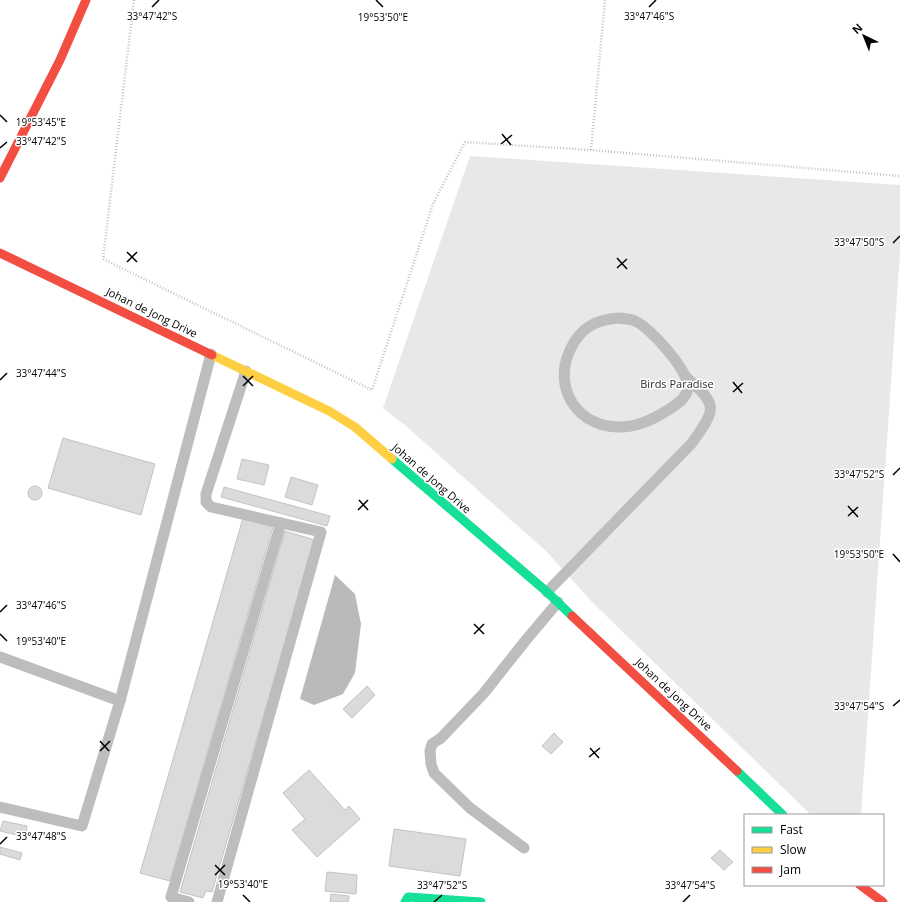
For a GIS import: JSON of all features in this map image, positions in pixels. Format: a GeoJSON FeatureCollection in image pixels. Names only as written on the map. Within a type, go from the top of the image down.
{"type":"FeatureCollection","features":[{"type":"Feature","properties":{"kind":"street"},"geometry":{"type":"LineString","coordinates":[[0,178],[60,60],[86,0]]}},
{"type":"Feature","properties":{"kind":"street","name":"Johan de Jong Drive"},"geometry":{"type":"LineString","coordinates":[[0,253],[329,411],[355,427],[547,592],[782,814]]}},
{"type":"Feature","properties":{"kind":"street"},"geometry":{"type":"LineString","coordinates":[[861,886],[883,902]]}},
{"type":"Feature","properties":{"kind":"street"},"geometry":{"type":"LineString","coordinates":[[406,899],[481,902]]}},
{"type":"Feature","properties":{"kind":"lane"},"geometry":{"type":"LineString","coordinates":[[547,592],[692,443],[710,414],[711,407],[709,400],[685,376],[660,342],[650,331],[635,321],[620,318],[608,319],[594,323],[583,330],[573,343],[565,360],[563,374],[565,388],[574,407],[589,419],[603,425],[620,427],[636,426],[657,417],[681,401],[688,390],[688,384],[685,376]]}},
{"type":"Feature","properties":{"kind":"lane"},"geometry":{"type":"LineString","coordinates":[[0,807],[82,826],[120,701],[211,354]]}},
{"type":"Feature","properties":{"kind":"lane"},"geometry":{"type":"LineString","coordinates":[[217,902],[321,532],[211,506],[206,502],[206,494],[246,371]]}},
{"type":"Feature","properties":{"kind":"lane"},"geometry":{"type":"LineString","coordinates":[[188,902],[171,897],[281,523]]}},
{"type":"Feature","properties":{"kind":"lane"},"geometry":{"type":"LineString","coordinates":[[524,848],[470,808],[434,773],[431,764],[430,751],[432,744],[441,738],[484,693],[558,602]]}},
{"type":"Feature","properties":{"kind":"lane"},"geometry":{"type":"LineString","coordinates":[[0,657],[120,701]]}},
{"type":"Feature","properties":{"kind":"path"},"geometry":{"type":"LineString","coordinates":[[134,0],[103,259],[372,390],[433,204],[465,142],[591,150],[900,176]]}},
{"type":"Feature","properties":{"kind":"path"},"geometry":{"type":"LineString","coordinates":[[591,150],[605,0]]}},
{"type":"Feature","properties":{"kind":"green space","name":"Birds Paradise"},"geometry":{"type":"Polygon","coordinates":[[[470,156],[900,185],[900,253],[861,814],[810,814],[591,601],[547,552],[406,426],[383,408],[470,156]]]}},
{"type":"Feature","properties":{"kind":"shaded area"},"geometry":{"type":"Polygon","coordinates":[[[335,575],[355,594],[361,624],[355,673],[343,694],[314,705],[300,699],[335,575]]]}},
{"type":"Feature","properties":{"kind":"building"},"geometry":{"type":"Polygon","coordinates":[[[63,438],[155,464],[141,515],[48,488],[63,438]]]}},
{"type":"Feature","properties":{"kind":"building"},"geometry":{"type":"Polygon","coordinates":[[[242,459],[269,465],[264,485],[237,479],[242,459]]]}},
{"type":"Feature","properties":{"kind":"building"},"geometry":{"type":"Polygon","coordinates":[[[291,477],[318,485],[312,505],[285,497],[291,477]]]}},
{"type":"Feature","properties":{"kind":"building"},"geometry":{"type":"Polygon","coordinates":[[[35,486],[40,488],[42,493],[40,498],[35,500],[30,498],[28,493],[30,488],[35,486]]]}},
{"type":"Feature","properties":{"kind":"building"},"geometry":{"type":"Polygon","coordinates":[[[224,487],[330,516],[327,526],[221,497],[224,487]]]}},
{"type":"Feature","properties":{"kind":"building"},"geometry":{"type":"Polygon","coordinates":[[[243,518],[273,527],[170,881],[140,873],[243,518]]]}},
{"type":"Feature","properties":{"kind":"building"},"geometry":{"type":"Polygon","coordinates":[[[285,531],[315,540],[212,892],[206,891],[203,898],[180,892],[285,531]]]}},
{"type":"Feature","properties":{"kind":"building"},"geometry":{"type":"Polygon","coordinates":[[[367,686],[375,695],[352,718],[343,709],[367,686]]]}},
{"type":"Feature","properties":{"kind":"building"},"geometry":{"type":"Polygon","coordinates":[[[554,733],[563,742],[551,754],[542,746],[554,733]]]}},
{"type":"Feature","properties":{"kind":"building"},"geometry":{"type":"Polygon","coordinates":[[[309,770],[345,810],[349,806],[360,819],[317,857],[292,830],[305,819],[283,793],[309,770]]]}},
{"type":"Feature","properties":{"kind":"building"},"geometry":{"type":"Polygon","coordinates":[[[3,821],[27,826],[26,833],[18,832],[17,835],[0,831],[3,821]]]}},
{"type":"Feature","properties":{"kind":"building"},"geometry":{"type":"Polygon","coordinates":[[[394,829],[466,839],[460,876],[389,866],[394,829]]]}},
{"type":"Feature","properties":{"kind":"building"},"geometry":{"type":"Polygon","coordinates":[[[0,847],[22,853],[20,860],[0,854],[0,847]]]}},
{"type":"Feature","properties":{"kind":"building"},"geometry":{"type":"Polygon","coordinates":[[[720,850],[733,862],[724,870],[711,858],[720,850]]]}},
{"type":"Feature","properties":{"kind":"building"},"geometry":{"type":"Polygon","coordinates":[[[327,872],[357,875],[356,894],[325,891],[327,872]]]}},
{"type":"Feature","properties":{"kind":"building"},"geometry":{"type":"Polygon","coordinates":[[[331,894],[349,896],[348,902],[330,902],[331,894]]]}},
{"type":"Feature","properties":{"kind":"traffic: fast"},"geometry":{"type":"LineString","coordinates":[[392,459],[547,592],[572,616]]}},
{"type":"Feature","properties":{"kind":"traffic: fast"},"geometry":{"type":"LineString","coordinates":[[737,771],[782,814]]}},
{"type":"Feature","properties":{"kind":"traffic: fast"},"geometry":{"type":"LineString","coordinates":[[405,902],[408,897],[481,902]]}},
{"type":"Feature","properties":{"kind":"traffic: slow"},"geometry":{"type":"LineString","coordinates":[[212,355],[329,411],[355,427],[392,459]]}},
{"type":"Feature","properties":{"kind":"traffic: jam"},"geometry":{"type":"LineString","coordinates":[[0,178],[60,60],[86,0]]}},
{"type":"Feature","properties":{"kind":"traffic: jam"},"geometry":{"type":"LineString","coordinates":[[0,253],[212,355]]}},
{"type":"Feature","properties":{"kind":"traffic: jam"},"geometry":{"type":"LineString","coordinates":[[572,616],[737,771]]}},
{"type":"Feature","properties":{"kind":"traffic: jam"},"geometry":{"type":"LineString","coordinates":[[861,886],[883,902]]}}]}
